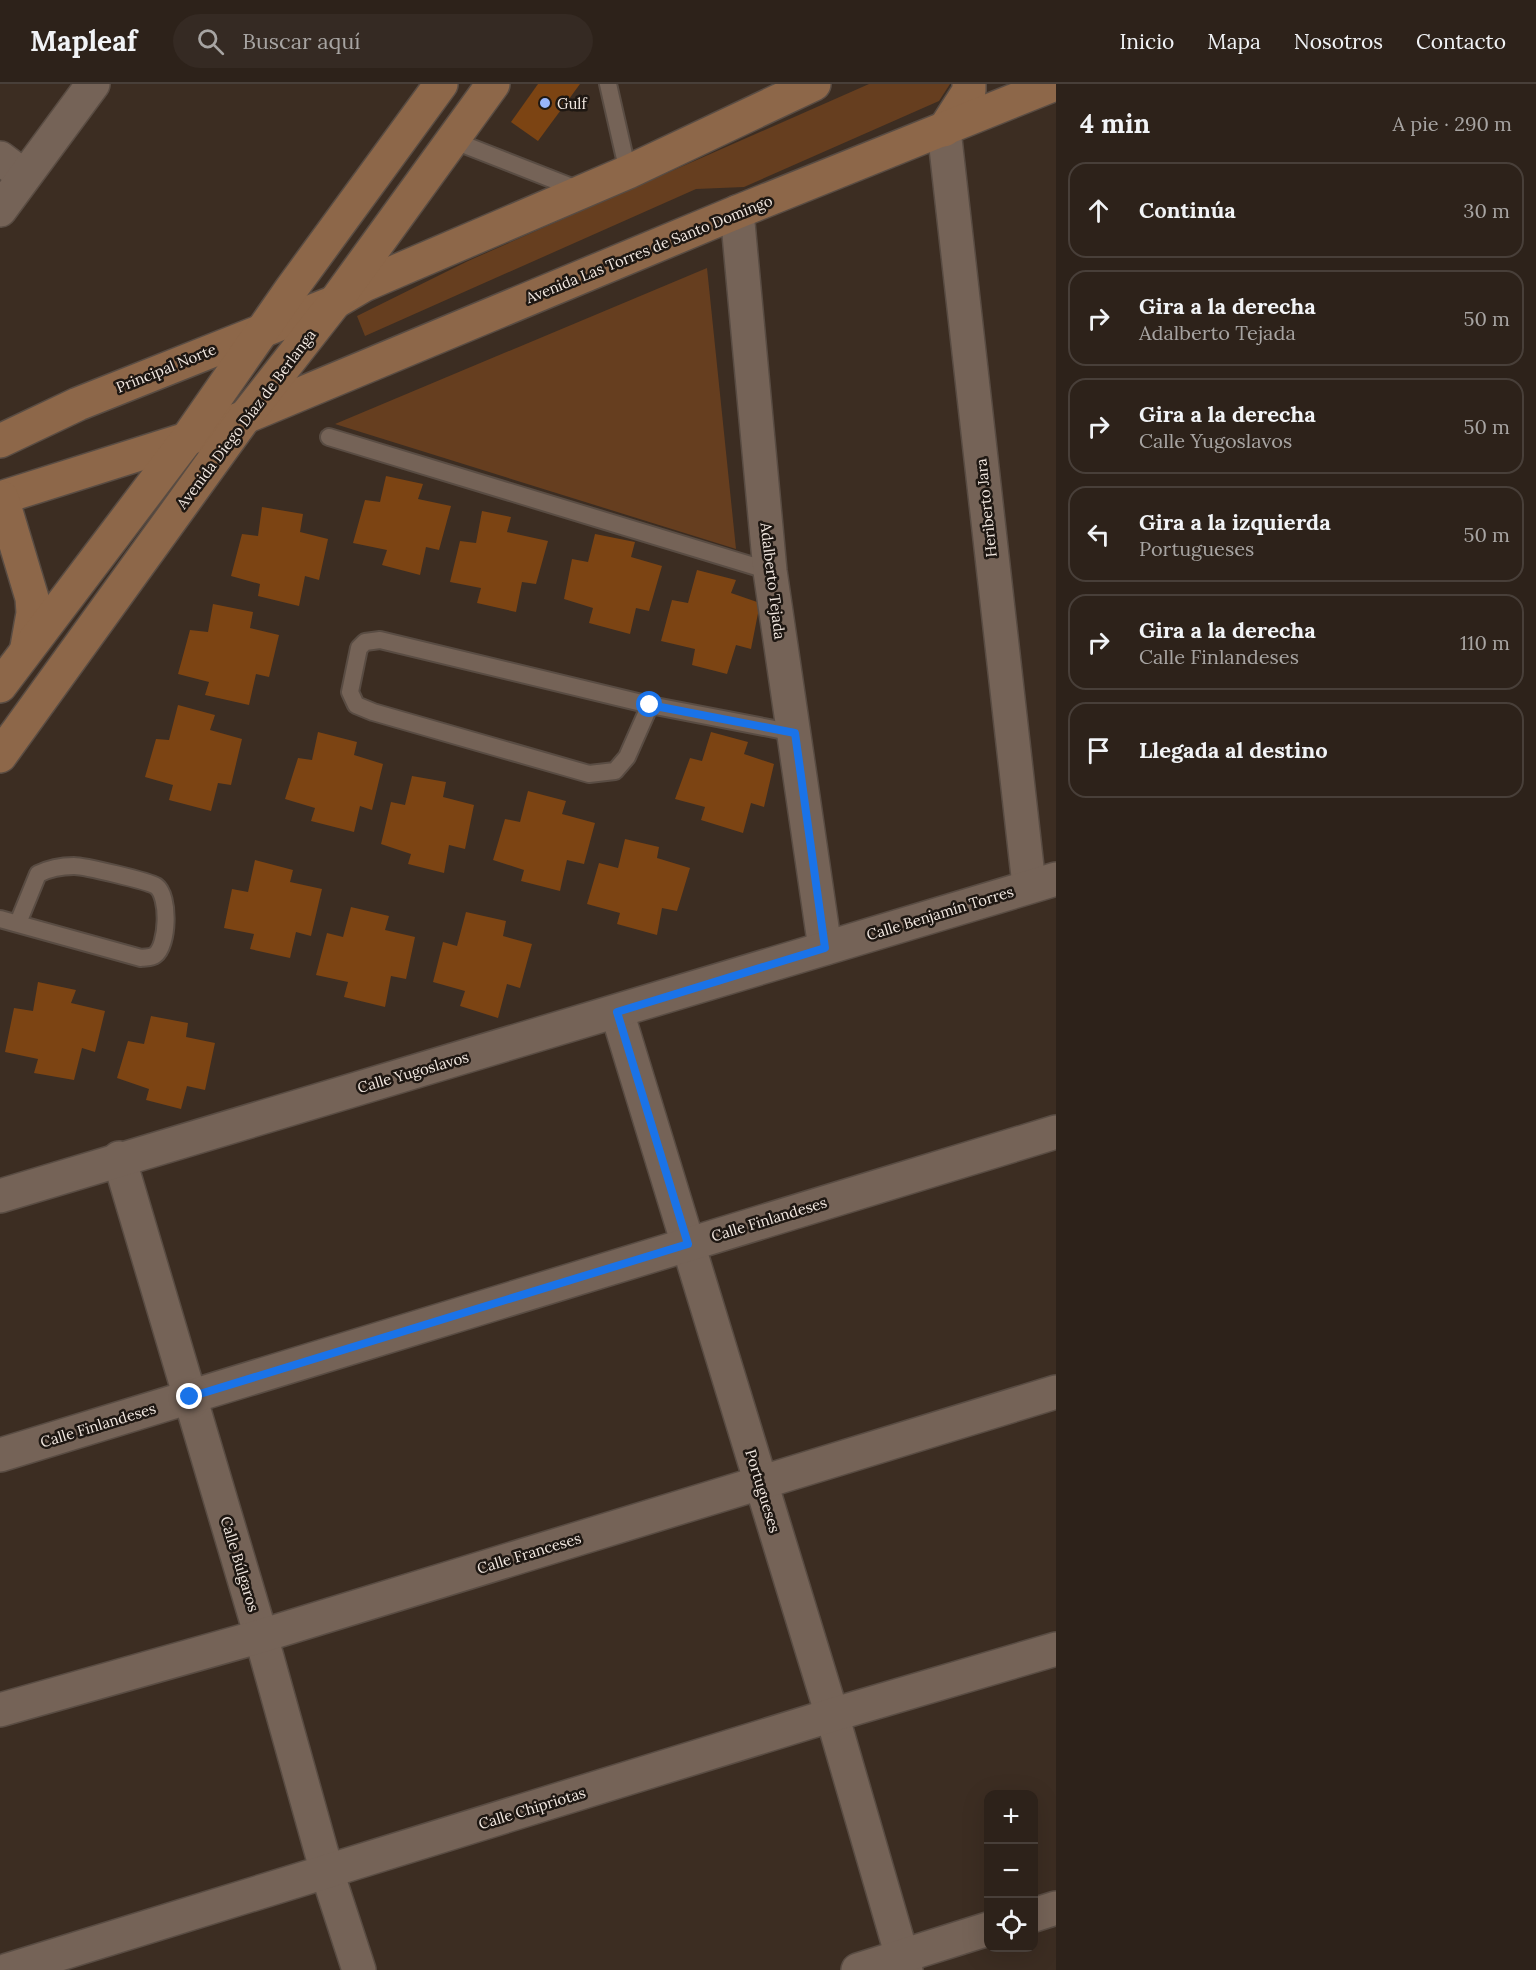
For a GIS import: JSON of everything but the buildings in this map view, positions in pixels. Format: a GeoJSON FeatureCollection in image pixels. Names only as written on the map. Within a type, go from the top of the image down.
{"type":"FeatureCollection","features":[{"type":"Feature","properties":{"kind":"street"},"geometry":{"type":"LineString","coordinates":[[0,210],[12,167],[93,84]]}},
{"type":"Feature","properties":{"kind":"street"},"geometry":{"type":"LineString","coordinates":[[8,669],[187,439],[441,84]]}},
{"type":"Feature","properties":{"kind":"street","name":"Avenida Diego Díaz de Berlanga"},"geometry":{"type":"LineString","coordinates":[[0,756],[245,417],[335,302],[494,84]]}},
{"type":"Feature","properties":{"kind":"street"},"geometry":{"type":"LineString","coordinates":[[335,302],[364,285],[628,172],[814,84]]}},
{"type":"Feature","properties":{"kind":"street"},"geometry":{"type":"LineString","coordinates":[[944,130],[969,91],[969,84]]}},
{"type":"Feature","properties":{"kind":"street","name":"Avenida Las Torres de Santo Domingo"},"geometry":{"type":"LineString","coordinates":[[245,417],[737,212],[1055,84]]}},
{"type":"Feature","properties":{"kind":"street","name":"Heriberto Jara"},"geometry":{"type":"LineString","coordinates":[[944,130],[1043,882]]}},
{"type":"Feature","properties":{"kind":"street","name":"Adalberto Tejada"},"geometry":{"type":"LineString","coordinates":[[737,212],[770,571],[825,948]]}},
{"type":"Feature","properties":{"kind":"street","name":"Principal Norte"},"geometry":{"type":"LineString","coordinates":[[0,441],[78,404],[335,302]]}},
{"type":"Feature","properties":{"kind":"street"},"geometry":{"type":"LineString","coordinates":[[8,669],[33,613],[32,598],[1,495],[187,439],[245,417]]}},
{"type":"Feature","properties":{"kind":"street","name":"Calle Benjamín Torres"},"geometry":{"type":"LineString","coordinates":[[825,948],[1043,882]]}},
{"type":"Feature","properties":{"kind":"street","name":"Calle Yugoslavos"},"geometry":{"type":"LineString","coordinates":[[0,1196],[119,1158],[617,1012],[825,948]]}},
{"type":"Feature","properties":{"kind":"street","name":"Portugueses"},"geometry":{"type":"LineString","coordinates":[[617,1012],[832,1715],[904,1963]]}},
{"type":"Feature","properties":{"kind":"street","name":"Calle Finlandeses"},"geometry":{"type":"LineString","coordinates":[[0,1455],[1056,1132]]}},
{"type":"Feature","properties":{"kind":"street","name":"Calle Búlgaros"},"geometry":{"type":"LineString","coordinates":[[119,1158],[261,1636],[327,1872],[358,1970]]}},
{"type":"Feature","properties":{"kind":"street","name":"Calle Franceses"},"geometry":{"type":"LineString","coordinates":[[0,1710],[261,1636],[759,1481],[1056,1392]]}},
{"type":"Feature","properties":{"kind":"street","name":"Calle Chipriotas"},"geometry":{"type":"LineString","coordinates":[[8,1970],[832,1715],[1056,1649]]}},
{"type":"Feature","properties":{"kind":"street"},"geometry":{"type":"LineString","coordinates":[[1038,1914],[1056,1908]]}},
{"type":"Feature","properties":{"kind":"street"},"geometry":{"type":"LineString","coordinates":[[858,1970],[904,1963],[984,1931]]}},
{"type":"Feature","properties":{"kind":"lane"},"geometry":{"type":"LineString","coordinates":[[608,84],[628,172]]}},
{"type":"Feature","properties":{"kind":"lane"},"geometry":{"type":"LineString","coordinates":[[452,140],[582,191]]}},
{"type":"Feature","properties":{"kind":"lane"},"geometry":{"type":"LineString","coordinates":[[329,438],[770,571]]}},
{"type":"Feature","properties":{"kind":"lane"},"geometry":{"type":"LineString","coordinates":[[650,705],[627,757],[615,771],[605,774],[589,774],[374,712],[356,705],[350,692],[359,648],[365,642],[380,640],[650,705],[795,733]]}},
{"type":"Feature","properties":{"kind":"lane"},"geometry":{"type":"LineString","coordinates":[[0,919],[141,958],[157,954],[162,943],[166,905],[162,892],[151,883],[77,866],[51,868],[38,874],[18,923]]}},
{"type":"Feature","properties":{"kind":"shaded area"},"geometry":{"type":"Polygon","coordinates":[[[869,84],[950,84],[939,101],[744,187],[696,189],[365,336],[357,316],[468,261],[869,84]]]}},
{"type":"Feature","properties":{"kind":"shaded area"},"geometry":{"type":"Polygon","coordinates":[[[707,268],[736,549],[335,424],[707,268]]]}},
{"type":"Feature","properties":{"kind":"place","name":"Gulf"},"geometry":{"type":"Point","coordinates":[545,103]}},
{"type":"Feature","properties":{"kind":"route"},"geometry":{"type":"LineString","coordinates":[[190,1397],[688,1244],[617,1012],[825,948],[795,733],[650,705]]}}]}
